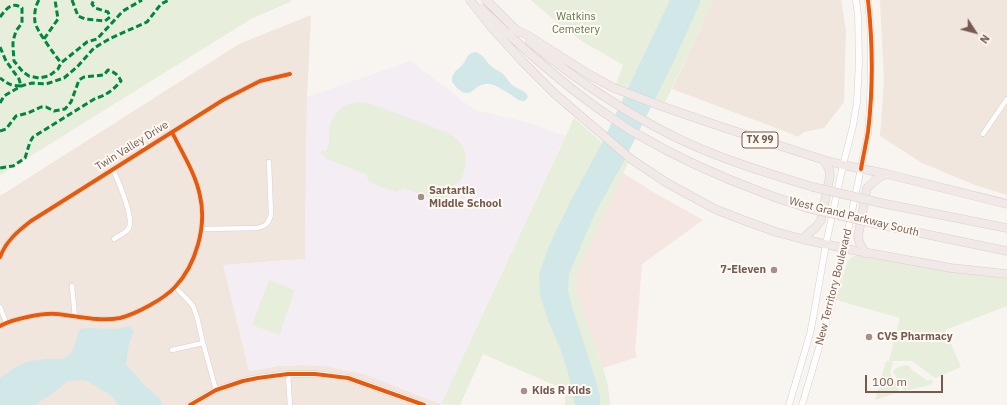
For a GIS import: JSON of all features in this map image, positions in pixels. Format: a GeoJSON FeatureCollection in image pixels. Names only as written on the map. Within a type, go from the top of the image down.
{"type":"FeatureCollection","features":[{"type":"Feature","properties":{"kind":"highway"},"geometry":{"type":"LineString","coordinates":[[470,0],[492,28],[555,94],[631,159],[683,193],[717,210],[763,227],[802,239],[865,253],[951,268],[1007,274]]}},
{"type":"Feature","properties":{"kind":"highway","name":"West Grand Parkway South"},"geometry":{"type":"LineString","coordinates":[[474,0],[508,35],[575,92],[634,133],[711,172],[807,208],[1007,251]]}},
{"type":"Feature","properties":{"kind":"highway","name":"West Grand Parkway South"},"geometry":{"type":"LineString","coordinates":[[486,0],[514,28],[554,61],[608,99],[651,125],[677,138],[756,170],[813,187],[881,203],[1007,228]]}},
{"type":"Feature","properties":{"kind":"highway","name":"TX 99"},"geometry":{"type":"LineString","coordinates":[[514,28],[528,35],[590,75],[614,88],[661,106],[824,160],[1007,204]]}},
{"type":"Feature","properties":{"kind":"highway"},"geometry":{"type":"LineString","coordinates":[[802,239],[816,227],[821,220],[830,176],[824,160]]}},
{"type":"Feature","properties":{"kind":"highway"},"geometry":{"type":"LineString","coordinates":[[865,253],[858,236],[867,188],[878,178],[887,174]]}},
{"type":"Feature","properties":{"kind":"street","name":"New Territory Boulevard"},"geometry":{"type":"LineString","coordinates":[[789,405],[810,334],[826,244],[853,126],[857,102],[859,61],[858,15],[856,0]]}},
{"type":"Feature","properties":{"kind":"street","name":"New Territory Boulevard"},"geometry":{"type":"LineString","coordinates":[[802,405],[822,337],[845,248],[868,134],[871,48],[868,0]]}},
{"type":"Feature","properties":{"kind":"street"},"geometry":{"type":"LineString","coordinates":[[858,15],[870,15]]}},
{"type":"Feature","properties":{"kind":"street","name":"Twin Valley Drive"},"geometry":{"type":"LineString","coordinates":[[0,257],[6,244],[12,236],[31,221],[113,169],[223,100],[260,81],[290,74]]}},
{"type":"Feature","properties":{"kind":"street"},"geometry":{"type":"LineString","coordinates":[[983,134],[1007,99]]}},
{"type":"Feature","properties":{"kind":"street"},"geometry":{"type":"LineString","coordinates":[[0,326],[6,322],[55,314],[104,319],[120,318],[150,306],[175,287],[196,254],[202,229],[202,212],[201,197],[196,180],[172,132]]}},
{"type":"Feature","properties":{"kind":"street"},"geometry":{"type":"LineString","coordinates":[[202,229],[257,228],[265,226],[271,215],[269,162]]}},
{"type":"Feature","properties":{"kind":"street"},"geometry":{"type":"LineString","coordinates":[[113,169],[129,211],[130,223],[129,229],[114,239]]}},
{"type":"Feature","properties":{"kind":"street"},"geometry":{"type":"LineString","coordinates":[[72,286],[75,317]]}},
{"type":"Feature","properties":{"kind":"street"},"geometry":{"type":"LineString","coordinates":[[175,287],[193,306],[216,390]]}},
{"type":"Feature","properties":{"kind":"street"},"geometry":{"type":"LineString","coordinates":[[0,307],[6,322]]}},
{"type":"Feature","properties":{"kind":"street"},"geometry":{"type":"LineString","coordinates":[[810,334],[822,337]]}},
{"type":"Feature","properties":{"kind":"street"},"geometry":{"type":"LineString","coordinates":[[172,350],[203,343]]}},
{"type":"Feature","properties":{"kind":"street"},"geometry":{"type":"LineString","coordinates":[[288,374],[290,405]]}},
{"type":"Feature","properties":{"kind":"street"},"geometry":{"type":"LineString","coordinates":[[190,405],[216,390],[250,380],[288,374],[315,374],[348,378],[424,405]]}},
{"type":"Feature","properties":{"kind":"street"},"geometry":{"type":"LineString","coordinates":[[797,378],[809,382]]}},
{"type":"Feature","properties":{"kind":"shaded area"},"geometry":{"type":"Polygon","coordinates":[[[670,0],[701,0],[674,61],[623,163],[595,213],[569,274],[568,291],[572,307],[600,396],[600,405],[575,405],[568,373],[540,295],[539,274],[549,246],[572,198],[601,145],[670,0]]]}},
{"type":"Feature","properties":{"kind":"shaded area"},"geometry":{"type":"Polygon","coordinates":[[[713,0],[841,0],[846,30],[844,102],[824,128],[804,132],[798,137],[672,89],[713,0]]]}},
{"type":"Feature","properties":{"kind":"shaded area"},"geometry":{"type":"Polygon","coordinates":[[[880,0],[1007,0],[1007,195],[975,185],[922,163],[880,136],[884,81],[880,0]]]}},
{"type":"Feature","properties":{"kind":"shaded area"},"geometry":{"type":"Polygon","coordinates":[[[311,15],[307,97],[305,259],[224,265],[249,371],[278,366],[325,366],[364,374],[441,405],[0,405],[0,196],[239,44],[311,15]]]}},
{"type":"Feature","properties":{"kind":"shaded area"},"geometry":{"type":"Polygon","coordinates":[[[476,52],[479,53],[492,67],[501,72],[513,86],[525,92],[528,97],[526,100],[519,100],[494,85],[481,85],[469,93],[464,93],[459,90],[452,82],[453,76],[469,54],[476,52]]]}},
{"type":"Feature","properties":{"kind":"shaded area","name":"Sartartia Middle School"},"geometry":{"type":"Polygon","coordinates":[[[411,61],[475,110],[530,123],[565,136],[441,404],[364,374],[326,366],[278,366],[249,371],[223,265],[305,259],[307,97],[411,61]]]}},
{"type":"Feature","properties":{"kind":"shaded area"},"geometry":{"type":"Polygon","coordinates":[[[623,173],[703,220],[642,264],[635,351],[637,357],[603,368],[577,295],[575,279],[623,173]]]}},
{"type":"Feature","properties":{"kind":"shaded area"},"geometry":{"type":"Polygon","coordinates":[[[128,326],[134,331],[129,344],[126,365],[145,386],[160,399],[162,405],[118,405],[113,397],[89,382],[83,380],[68,381],[36,405],[0,405],[0,378],[16,367],[27,362],[67,357],[73,350],[80,329],[116,329],[128,326]]]}},
{"type":"Feature","properties":{"kind":"green space"},"geometry":{"type":"Polygon","coordinates":[[[0,0],[292,1],[251,19],[0,175],[0,0]]]}},
{"type":"Feature","properties":{"kind":"green space","name":"Watkins Cemetery"},"geometry":{"type":"Polygon","coordinates":[[[531,0],[713,0],[665,103],[616,84],[623,65],[580,40],[531,0]]]}},
{"type":"Feature","properties":{"kind":"green space"},"geometry":{"type":"Polygon","coordinates":[[[358,102],[369,103],[446,132],[459,142],[465,152],[466,157],[464,172],[459,181],[449,192],[445,203],[404,188],[395,192],[369,182],[366,174],[324,158],[325,156],[320,155],[322,150],[326,152],[329,143],[330,124],[338,111],[346,105],[358,102]]]}},
{"type":"Feature","properties":{"kind":"green space"},"geometry":{"type":"Polygon","coordinates":[[[574,118],[628,163],[577,273],[576,281],[577,295],[608,386],[610,405],[565,405],[565,397],[561,388],[483,354],[460,405],[441,404],[574,118]]]}},
{"type":"Feature","properties":{"kind":"green space"},"geometry":{"type":"Polygon","coordinates":[[[863,255],[950,272],[1007,278],[1007,306],[945,330],[961,367],[935,378],[912,361],[889,361],[900,318],[836,300],[847,262],[854,256],[863,255]]]}},
{"type":"Feature","properties":{"kind":"green space"},"geometry":{"type":"Polygon","coordinates":[[[269,280],[295,290],[279,335],[252,325],[269,280]]]}},
{"type":"Feature","properties":{"kind":"green space"},"geometry":{"type":"Polygon","coordinates":[[[886,361],[893,362],[890,373],[898,387],[899,392],[875,400],[886,361]]]}},
{"type":"Feature","properties":{"kind":"green space"},"geometry":{"type":"Polygon","coordinates":[[[907,365],[928,381],[930,379],[933,381],[932,384],[905,391],[893,372],[897,367],[907,365]]]}},
{"type":"Feature","properties":{"kind":"marked path"},"geometry":{"type":"LineString","coordinates":[[39,0],[35,14],[36,26],[61,63]]}},
{"type":"Feature","properties":{"kind":"marked path"},"geometry":{"type":"LineString","coordinates":[[44,39],[58,19],[55,0]]}},
{"type":"Feature","properties":{"kind":"marked path"},"geometry":{"type":"LineString","coordinates":[[72,0],[78,16],[85,19],[105,21],[110,17],[108,12],[95,8],[92,4],[94,0]]}},
{"type":"Feature","properties":{"kind":"marked path"},"geometry":{"type":"LineString","coordinates":[[0,17],[12,6],[15,5],[22,8],[22,23],[16,31],[13,41],[14,61],[23,72],[29,76],[39,78],[49,76],[58,69],[61,63],[87,42],[97,39],[123,11],[142,0]]}},
{"type":"Feature","properties":{"kind":"marked path"},"geometry":{"type":"LineString","coordinates":[[0,103],[4,96],[21,86],[32,83],[46,84],[64,78],[77,67],[94,48],[111,38],[147,22],[161,4],[169,0]]}},
{"type":"Feature","properties":{"kind":"marked path"},"geometry":{"type":"LineString","coordinates":[[0,47],[6,61],[19,79],[21,86],[15,86],[0,78]]}},
{"type":"Feature","properties":{"kind":"marked path"},"geometry":{"type":"LineString","coordinates":[[0,131],[6,129],[16,116],[28,113],[41,107],[46,107],[54,111],[65,109],[71,102],[79,80],[84,77],[104,75],[108,70],[116,74],[121,81],[106,94],[96,98],[33,137],[25,158],[13,166],[0,168]]}},
{"type":"Feature","properties":{"kind":"cycle path"},"geometry":{"type":"LineString","coordinates":[[861,169],[868,132],[872,83],[872,50],[868,0]]}},
{"type":"Feature","properties":{"kind":"cycle path"},"geometry":{"type":"LineString","coordinates":[[0,257],[9,241],[31,221],[223,100],[260,81],[290,74]]}},
{"type":"Feature","properties":{"kind":"cycle path"},"geometry":{"type":"LineString","coordinates":[[0,326],[19,319],[50,314],[96,319],[120,318],[149,306],[175,287],[189,268],[194,256],[201,232],[202,208],[195,180],[172,132]]}},
{"type":"Feature","properties":{"kind":"cycle path"},"geometry":{"type":"LineString","coordinates":[[190,405],[216,390],[243,381],[288,374],[315,374],[348,378],[424,405]]}},
{"type":"Feature","properties":{"kind":"place","name":"Sartartia Middle School"},"geometry":{"type":"Point","coordinates":[421,197]}},
{"type":"Feature","properties":{"kind":"place","name":"7-Eleven"},"geometry":{"type":"Point","coordinates":[774,270]}},
{"type":"Feature","properties":{"kind":"place","name":"CVS Pharmacy"},"geometry":{"type":"Point","coordinates":[869,337]}},
{"type":"Feature","properties":{"kind":"place","name":"Kids R Kids"},"geometry":{"type":"Point","coordinates":[524,391]}}]}
